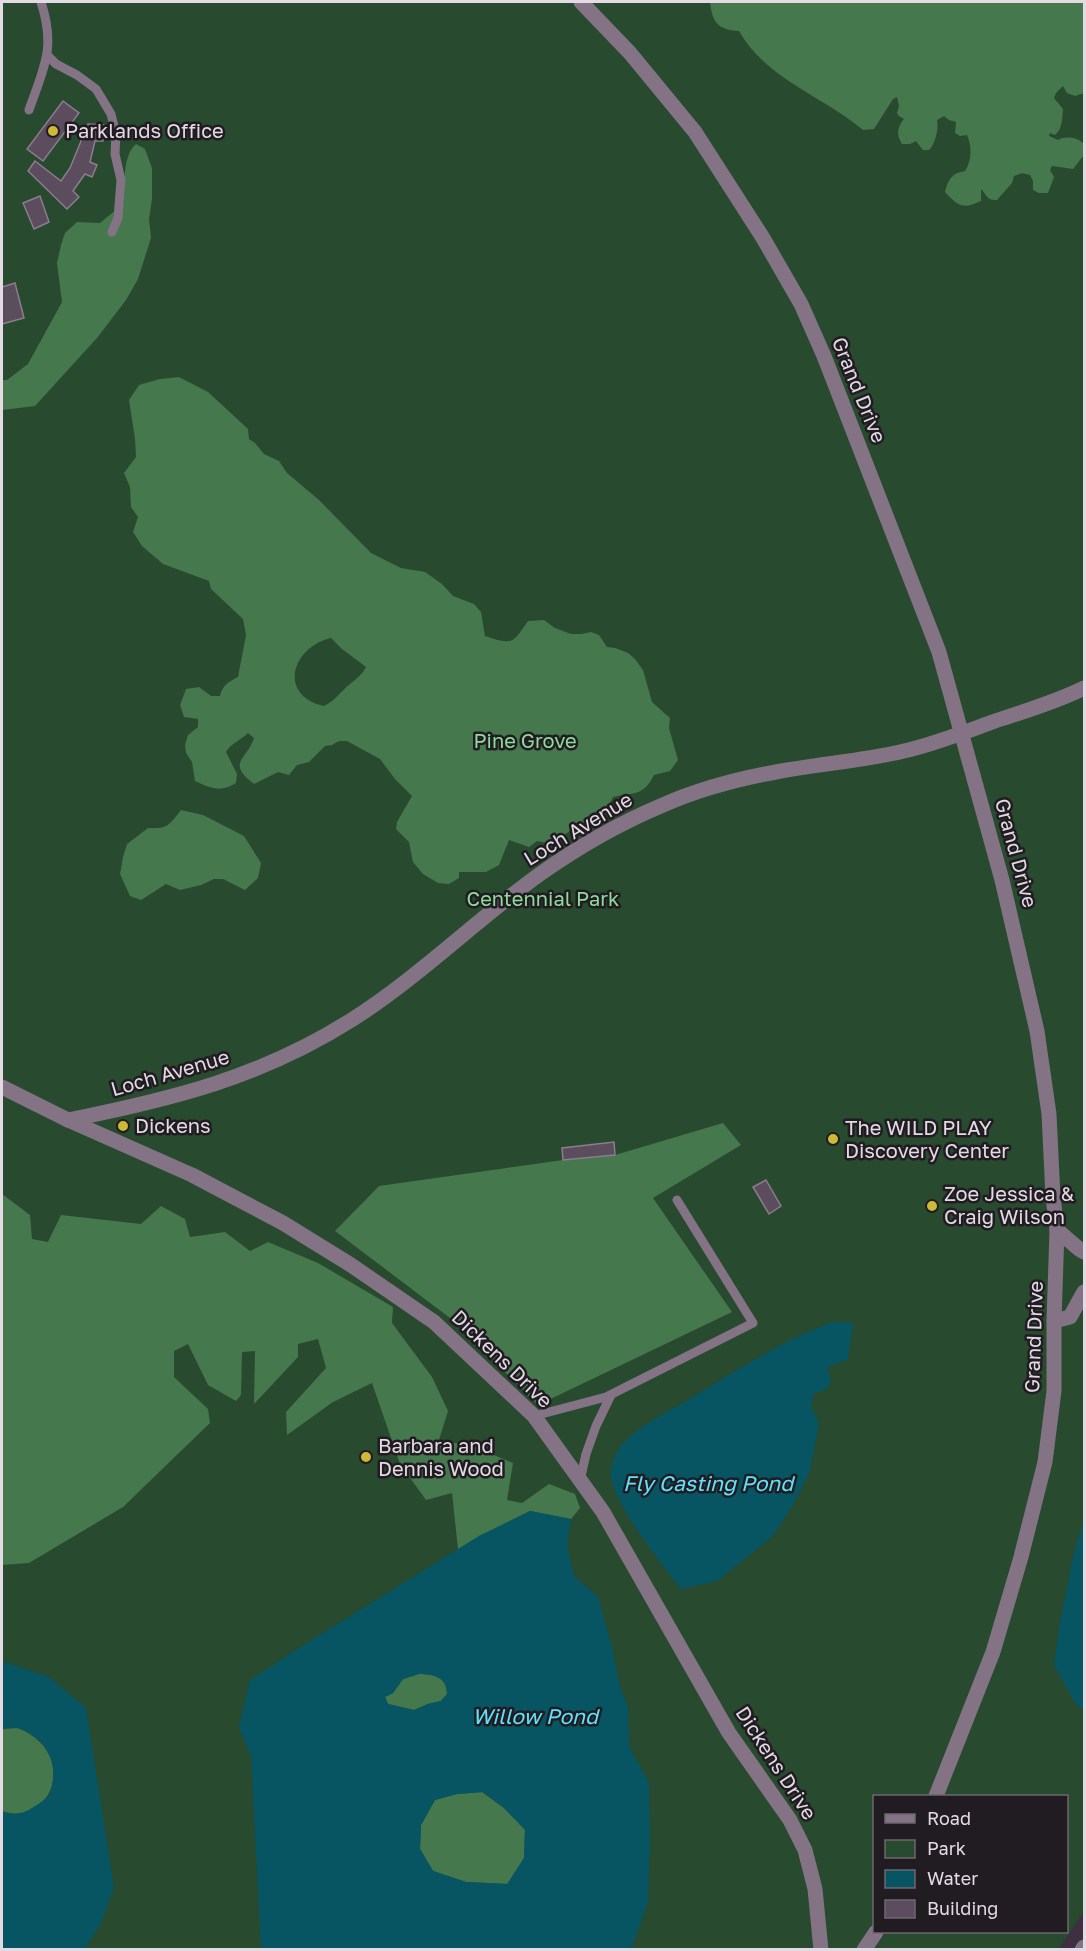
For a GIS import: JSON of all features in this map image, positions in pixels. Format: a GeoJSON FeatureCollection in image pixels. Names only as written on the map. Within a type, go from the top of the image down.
{"type":"FeatureCollection","features":[{"type":"Feature","properties":{"kind":"street","name":"Grand Drive"},"geometry":{"type":"LineString","coordinates":[[581,2],[630,53],[695,132],[763,238],[801,304],[824,356],[939,652],[1002,880],[1037,1031],[1049,1114],[1057,1230],[1054,1391],[1045,1462],[1021,1557],[993,1652],[937,1795]]}},
{"type":"Feature","properties":{"kind":"street","name":"Loch Avenue"},"geometry":{"type":"LineString","coordinates":[[69,1120],[148,1104],[205,1088],[256,1070],[303,1048],[353,1018],[404,983],[542,873],[601,835],[661,806],[733,781],[904,751],[962,733],[1084,688]]}},
{"type":"Feature","properties":{"kind":"street","name":"Dickens Drive"},"geometry":{"type":"LineString","coordinates":[[2,1087],[192,1175],[283,1223],[351,1264],[434,1322],[534,1416],[603,1512],[729,1733],[790,1820],[806,1850],[815,1889],[821,1950]]}},
{"type":"Feature","properties":{"kind":"street"},"geometry":{"type":"LineString","coordinates":[[1057,1230],[1084,1252]]}},
{"type":"Feature","properties":{"kind":"street"},"geometry":{"type":"LineString","coordinates":[[1054,1321],[1070,1317],[1084,1292]]}},
{"type":"Feature","properties":{"kind":"street"},"geometry":{"type":"LineString","coordinates":[[864,1950],[875,1933]]}},
{"type":"Feature","properties":{"kind":"lane"},"geometry":{"type":"LineString","coordinates":[[29,111],[47,55],[48,22],[41,2]]}},
{"type":"Feature","properties":{"kind":"lane"},"geometry":{"type":"LineString","coordinates":[[47,55],[56,64],[77,75],[96,89],[111,114],[116,134],[115,154],[121,180],[118,218],[112,232]]}},
{"type":"Feature","properties":{"kind":"lane"},"geometry":{"type":"LineString","coordinates":[[534,1416],[612,1395],[753,1323],[677,1200]]}},
{"type":"Feature","properties":{"kind":"lane"},"geometry":{"type":"LineString","coordinates":[[580,1480],[585,1454],[612,1395]]}},
{"type":"Feature","properties":{"kind":"green space","name":"Centennial Park"},"geometry":{"type":"Polygon","coordinates":[[[2,2],[1084,2],[1084,1911],[1058,1950],[2,1950],[2,2]]]}},
{"type":"Feature","properties":{"kind":"green space"},"geometry":{"type":"Polygon","coordinates":[[[710,2],[1084,2],[1084,93],[1075,96],[1067,93],[1063,86],[1056,93],[1054,98],[1063,109],[1062,123],[1055,135],[1050,133],[1049,136],[1058,140],[1077,139],[1083,143],[1084,155],[1073,169],[1052,166],[1050,170],[1054,177],[1048,193],[1033,190],[1030,175],[1022,173],[1014,176],[1012,183],[997,200],[989,199],[981,189],[981,201],[961,205],[945,192],[951,177],[965,171],[970,158],[970,144],[967,135],[960,136],[955,133],[956,122],[944,116],[937,120],[936,136],[929,150],[923,150],[916,141],[902,144],[898,131],[904,119],[897,113],[899,106],[897,97],[893,99],[874,129],[863,130],[764,62],[750,48],[739,31],[726,29],[717,24],[712,15],[710,2]]]}},
{"type":"Feature","properties":{"kind":"green space"},"geometry":{"type":"Polygon","coordinates":[[[136,144],[145,149],[152,168],[152,199],[149,219],[151,238],[138,279],[126,300],[97,338],[35,406],[2,410],[2,380],[7,380],[28,364],[62,302],[57,263],[65,233],[77,222],[100,223],[124,203],[126,163],[136,144]]]}},
{"type":"Feature","properties":{"kind":"green space","name":"Pine Grove"},"geometry":{"type":"Polygon","coordinates":[[[179,377],[208,392],[248,429],[249,439],[264,454],[279,461],[287,473],[319,500],[371,553],[401,568],[425,572],[442,584],[453,596],[474,604],[481,612],[485,636],[501,641],[511,640],[528,621],[544,620],[555,628],[571,634],[591,632],[599,635],[607,647],[628,653],[643,670],[652,702],[670,718],[669,728],[678,760],[670,771],[654,775],[642,790],[613,797],[605,813],[591,824],[575,827],[552,844],[537,841],[529,847],[509,840],[499,865],[486,872],[459,872],[459,878],[449,884],[438,883],[423,874],[413,862],[409,842],[396,829],[397,822],[412,796],[380,759],[347,741],[325,746],[309,762],[297,765],[289,775],[278,772],[254,784],[245,777],[240,765],[254,738],[248,733],[230,746],[226,752],[237,774],[236,783],[220,789],[195,781],[192,762],[186,753],[185,745],[188,735],[198,727],[198,719],[184,717],[180,705],[186,689],[199,687],[211,696],[220,696],[226,685],[238,677],[246,635],[243,619],[211,589],[209,581],[163,564],[142,546],[133,532],[138,517],[131,507],[130,487],[124,473],[136,457],[129,400],[139,385],[179,377]],[[331,638],[318,643],[299,661],[295,671],[295,682],[300,692],[309,700],[324,706],[359,676],[366,667],[331,638]]]}},
{"type":"Feature","properties":{"kind":"green space"},"geometry":{"type":"Polygon","coordinates":[[[181,810],[203,815],[244,836],[261,863],[258,878],[245,890],[223,879],[214,879],[180,890],[166,884],[141,900],[130,896],[120,874],[127,844],[148,828],[168,825],[181,810]]]}},
{"type":"Feature","properties":{"kind":"green space"},"geometry":{"type":"Polygon","coordinates":[[[723,1123],[741,1145],[653,1198],[732,1312],[538,1405],[450,1318],[335,1231],[379,1186],[563,1160],[615,1155],[723,1123]]]}},
{"type":"Feature","properties":{"kind":"green space"},"geometry":{"type":"Polygon","coordinates":[[[2,1194],[30,1215],[32,1239],[48,1242],[61,1215],[141,1224],[161,1206],[185,1219],[190,1237],[225,1232],[250,1251],[268,1242],[318,1263],[393,1307],[392,1323],[432,1377],[448,1411],[439,1440],[472,1446],[513,1463],[507,1500],[522,1503],[549,1484],[575,1494],[580,1508],[571,1519],[530,1511],[458,1549],[452,1493],[426,1500],[400,1464],[372,1383],[333,1402],[287,1435],[286,1412],[326,1368],[318,1339],[298,1344],[298,1357],[254,1404],[255,1351],[242,1352],[241,1395],[236,1401],[208,1385],[188,1344],[174,1351],[174,1377],[208,1409],[210,1423],[123,1507],[29,1563],[2,1565],[2,1194]]]}},
{"type":"Feature","properties":{"kind":"green space"},"geometry":{"type":"Polygon","coordinates":[[[419,1674],[434,1676],[442,1680],[447,1694],[441,1701],[414,1710],[388,1704],[385,1697],[393,1693],[403,1679],[419,1674]]]}},
{"type":"Feature","properties":{"kind":"green space"},"geometry":{"type":"Polygon","coordinates":[[[18,1728],[38,1740],[49,1755],[53,1771],[52,1786],[45,1800],[33,1809],[19,1814],[2,1811],[2,1729],[18,1728]]]}},
{"type":"Feature","properties":{"kind":"green space"},"geometry":{"type":"Polygon","coordinates":[[[482,1792],[504,1808],[525,1829],[524,1858],[508,1884],[466,1882],[433,1871],[420,1849],[421,1825],[435,1800],[457,1794],[482,1792]]]}},
{"type":"Feature","properties":{"kind":"water","name":"Fly Casting Pond"},"geometry":{"type":"Polygon","coordinates":[[[832,1322],[853,1322],[848,1359],[827,1367],[831,1380],[827,1389],[814,1393],[811,1407],[819,1423],[810,1471],[793,1505],[772,1537],[717,1581],[681,1589],[640,1534],[614,1489],[611,1477],[617,1452],[633,1434],[655,1418],[776,1348],[832,1322]]]}},
{"type":"Feature","properties":{"kind":"water","name":"Willow Pond"},"geometry":{"type":"Polygon","coordinates":[[[530,1511],[571,1519],[567,1545],[574,1576],[598,1597],[620,1687],[628,1706],[629,1746],[649,1783],[648,1903],[633,1944],[629,1950],[261,1949],[251,1756],[239,1728],[250,1680],[479,1536],[530,1511]],[[419,1674],[403,1679],[393,1693],[385,1697],[388,1704],[414,1710],[441,1701],[447,1694],[442,1680],[434,1676],[419,1674]],[[483,1792],[457,1794],[435,1800],[421,1825],[420,1849],[433,1871],[466,1882],[507,1884],[524,1858],[525,1830],[504,1808],[483,1792]]]}},
{"type":"Feature","properties":{"kind":"water"},"geometry":{"type":"Polygon","coordinates":[[[1084,1520],[1084,1711],[1075,1703],[1054,1665],[1074,1553],[1084,1520]]]}},
{"type":"Feature","properties":{"kind":"water"},"geometry":{"type":"Polygon","coordinates":[[[2,1661],[49,1677],[86,1708],[114,1887],[102,1921],[85,1949],[2,1949],[2,1811],[13,1814],[21,1813],[40,1803],[50,1792],[53,1768],[48,1753],[33,1736],[20,1729],[2,1729],[2,1661]]]}},
{"type":"Feature","properties":{"kind":"building","name":"Parklands Office"},"geometry":{"type":"Polygon","coordinates":[[[63,101],[79,113],[43,161],[27,149],[63,101]]]}},
{"type":"Feature","properties":{"kind":"building"},"geometry":{"type":"Polygon","coordinates":[[[88,124],[104,125],[103,141],[95,141],[90,162],[97,165],[92,177],[85,174],[73,191],[79,197],[67,209],[28,171],[35,161],[61,181],[70,168],[88,124]]]}},
{"type":"Feature","properties":{"kind":"building"},"geometry":{"type":"Polygon","coordinates":[[[40,196],[49,222],[34,229],[23,203],[40,196]]]}},
{"type":"Feature","properties":{"kind":"building"},"geometry":{"type":"Polygon","coordinates":[[[15,283],[24,318],[2,324],[2,287],[15,283]]]}},
{"type":"Feature","properties":{"kind":"building"},"geometry":{"type":"Polygon","coordinates":[[[614,1142],[615,1155],[563,1160],[562,1148],[614,1142]]]}},
{"type":"Feature","properties":{"kind":"building"},"geometry":{"type":"Polygon","coordinates":[[[766,1180],[781,1206],[769,1214],[753,1187],[766,1180]]]}},
{"type":"Feature","properties":{"kind":"place","name":"Parklands Office"},"geometry":{"type":"Point","coordinates":[53,131]}},
{"type":"Feature","properties":{"kind":"place","name":"Dickens"},"geometry":{"type":"Point","coordinates":[123,1126]}},
{"type":"Feature","properties":{"kind":"place","name":"The WILD PLAY Discovery Center"},"geometry":{"type":"Point","coordinates":[833,1139]}},
{"type":"Feature","properties":{"kind":"place","name":"Zoe Jessica & Craig Wilson"},"geometry":{"type":"Point","coordinates":[932,1206]}},
{"type":"Feature","properties":{"kind":"place","name":"Barbara and Dennis Wood"},"geometry":{"type":"Point","coordinates":[366,1457]}}]}
